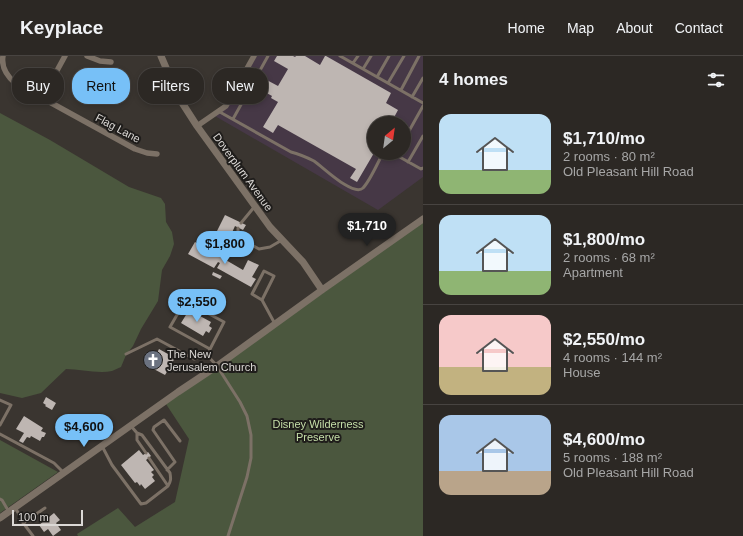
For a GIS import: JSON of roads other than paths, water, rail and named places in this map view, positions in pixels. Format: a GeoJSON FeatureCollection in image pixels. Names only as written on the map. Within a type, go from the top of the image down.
{"type":"FeatureCollection","features":[{"type":"Feature","properties":{"kind":"street","name":"Flag Lane"},"geometry":{"type":"LineString","coordinates":[[3,56],[4,68],[12,81]]}},
{"type":"Feature","properties":{"kind":"street"},"geometry":{"type":"LineString","coordinates":[[58,68],[65,56]]}},
{"type":"Feature","properties":{"kind":"street"},"geometry":{"type":"LineString","coordinates":[[87,56],[100,61],[111,62]]}},
{"type":"Feature","properties":{"kind":"street","name":"Doverplum Avenue"},"geometry":{"type":"LineString","coordinates":[[161,56],[179,98],[197,126],[270,227],[303,262],[322,290]]}},
{"type":"Feature","properties":{"kind":"street"},"geometry":{"type":"LineString","coordinates":[[197,126],[226,106],[254,56]]}},
{"type":"Feature","properties":{"kind":"street","name":"Flag Lane"},"geometry":{"type":"LineString","coordinates":[[53,104],[135,149],[147,153],[157,154]]}},
{"type":"Feature","properties":{"kind":"street"},"geometry":{"type":"LineString","coordinates":[[0,518],[423,219]]}},
{"type":"Feature","properties":{"kind":"lane"},"geometry":{"type":"LineString","coordinates":[[233,119],[268,56]]}},
{"type":"Feature","properties":{"kind":"lane"},"geometry":{"type":"LineString","coordinates":[[342,56],[353,64],[401,90],[423,104],[411,126]]}},
{"type":"Feature","properties":{"kind":"lane"},"geometry":{"type":"LineString","coordinates":[[353,64],[358,56]]}},
{"type":"Feature","properties":{"kind":"lane"},"geometry":{"type":"LineString","coordinates":[[363,69],[371,56]]}},
{"type":"Feature","properties":{"kind":"lane"},"geometry":{"type":"LineString","coordinates":[[377,77],[388,56]]}},
{"type":"Feature","properties":{"kind":"lane"},"geometry":{"type":"LineString","coordinates":[[388,83],[404,56]]}},
{"type":"Feature","properties":{"kind":"lane"},"geometry":{"type":"LineString","coordinates":[[401,90],[419,56]]}},
{"type":"Feature","properties":{"kind":"lane"},"geometry":{"type":"LineString","coordinates":[[412,97],[423,78]]}},
{"type":"Feature","properties":{"kind":"lane"},"geometry":{"type":"LineString","coordinates":[[218,111],[291,152],[313,160],[341,182],[358,190],[364,187],[379,160]]}},
{"type":"Feature","properties":{"kind":"lane"},"geometry":{"type":"LineString","coordinates":[[408,162],[423,136]]}},
{"type":"Feature","properties":{"kind":"lane"},"geometry":{"type":"LineString","coordinates":[[405,160],[421,169],[423,168]]}},
{"type":"Feature","properties":{"kind":"lane"},"geometry":{"type":"LineString","coordinates":[[241,223],[255,206]]}},
{"type":"Feature","properties":{"kind":"lane"},"geometry":{"type":"LineString","coordinates":[[238,228],[239,238],[259,249],[270,247],[282,240]]}},
{"type":"Feature","properties":{"kind":"lane"},"geometry":{"type":"LineString","coordinates":[[262,300],[274,276],[264,271],[252,294],[262,300],[275,324]]}},
{"type":"Feature","properties":{"kind":"lane"},"geometry":{"type":"LineString","coordinates":[[126,354],[157,339],[194,359],[207,355],[224,322],[185,301],[170,327],[210,349]]}},
{"type":"Feature","properties":{"kind":"lane"},"geometry":{"type":"LineString","coordinates":[[207,355],[217,366],[240,402],[247,416],[251,435],[251,458],[247,477],[228,536]]}},
{"type":"Feature","properties":{"kind":"lane"},"geometry":{"type":"LineString","coordinates":[[0,400],[11,405],[0,425]]}},
{"type":"Feature","properties":{"kind":"lane"},"geometry":{"type":"LineString","coordinates":[[167,470],[176,462],[153,430],[154,427],[164,420],[180,441]]}},
{"type":"Feature","properties":{"kind":"lane"},"geometry":{"type":"LineString","coordinates":[[102,446],[112,465],[141,504],[146,503],[168,486],[171,478],[170,474],[142,435],[137,433],[131,426]]}},
{"type":"Feature","properties":{"kind":"lane"},"geometry":{"type":"LineString","coordinates":[[137,433],[137,440],[146,453]]}},
{"type":"Feature","properties":{"kind":"lane"},"geometry":{"type":"LineString","coordinates":[[0,434],[54,463],[64,473]]}},
{"type":"Feature","properties":{"kind":"lane"},"geometry":{"type":"LineString","coordinates":[[149,458],[168,486]]}},
{"type":"Feature","properties":{"kind":"lane"},"geometry":{"type":"LineString","coordinates":[[0,499],[9,512]]}},
{"type":"Feature","properties":{"kind":"lane"},"geometry":{"type":"LineString","coordinates":[[15,507],[23,523],[34,536]]}},
{"type":"Feature","properties":{"kind":"lane"},"geometry":{"type":"LineString","coordinates":[[23,523],[45,508]]}},
{"type":"Feature","properties":{"kind":"place","name":"The New Jerusalem Church"},"geometry":{"type":"Point","coordinates":[153,360]}},
{"type":"Feature","properties":{"kind":"park label","name":"Disney Wilderness Preserve"},"geometry":{"type":"Point","coordinates":[318,430]}}]}
